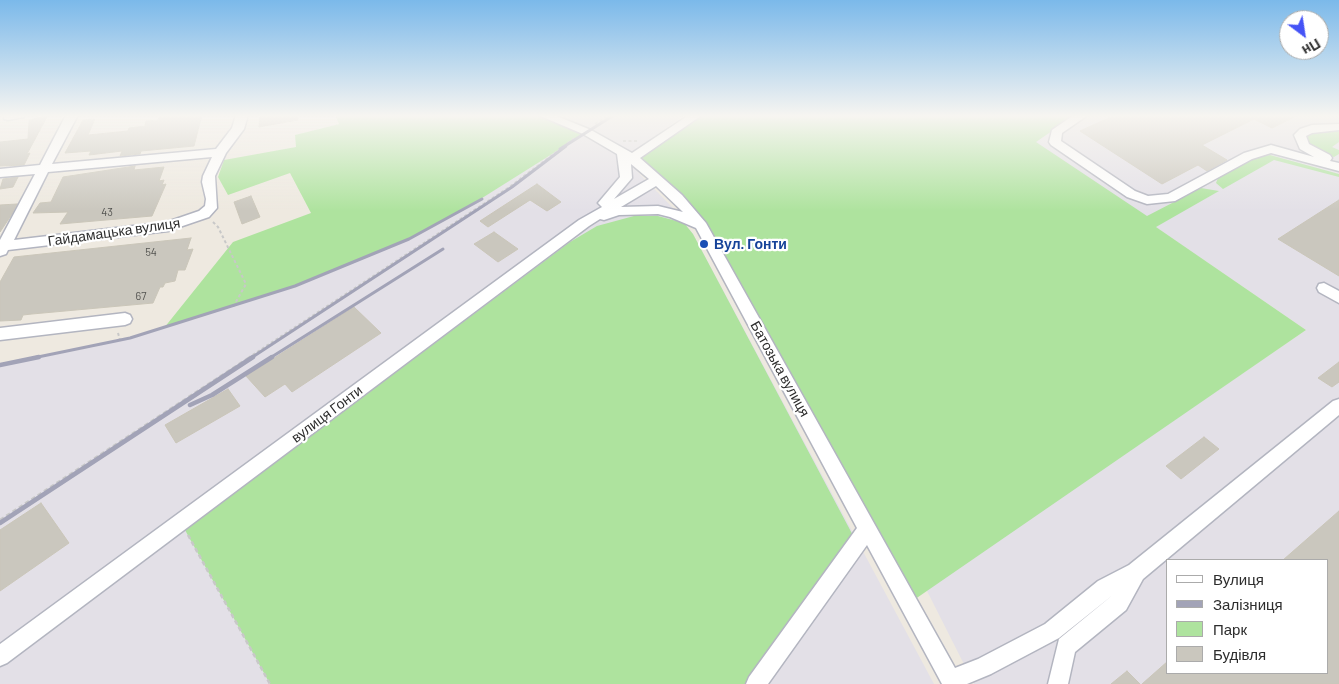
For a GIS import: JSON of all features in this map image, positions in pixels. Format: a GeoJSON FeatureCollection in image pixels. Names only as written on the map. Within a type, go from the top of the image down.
{"type":"FeatureCollection","features":[{"type":"Feature","properties":{"kind":"street"},"geometry":{"type":"LineString","coordinates":[[1,248],[57,147]]}},
{"type":"Feature","properties":{"kind":"street"},"geometry":{"type":"LineString","coordinates":[[204,214],[211,208],[212,199],[208,182],[220,152],[224,147]]}},
{"type":"Feature","properties":{"kind":"street","name":"Батозька вулиця"},"geometry":{"type":"LineString","coordinates":[[613,147],[658,179],[701,226],[952,682]]}},
{"type":"Feature","properties":{"kind":"street"},"geometry":{"type":"LineString","coordinates":[[584,223],[615,192],[626,178],[627,155],[641,147]]}},
{"type":"Feature","properties":{"kind":"street"},"geometry":{"type":"LineString","coordinates":[[1062,147],[1131,194],[1147,200],[1171,198],[1248,156],[1271,149],[1339,167]]}},
{"type":"Feature","properties":{"kind":"street"},"geometry":{"type":"LineString","coordinates":[[1305,147],[1312,152],[1339,162]]}},
{"type":"Feature","properties":{"kind":"street"},"geometry":{"type":"LineString","coordinates":[[0,173],[220,152]]}},
{"type":"Feature","properties":{"kind":"street","name":"вулиця Гонти"},"geometry":{"type":"LineString","coordinates":[[0,656],[584,223],[658,179]]}},
{"type":"Feature","properties":{"kind":"street"},"geometry":{"type":"LineString","coordinates":[[584,223],[618,211],[642,209],[673,213],[701,226]]}},
{"type":"Feature","properties":{"kind":"street","name":"Гайдамацька вулиця"},"geometry":{"type":"LineString","coordinates":[[1,248],[168,226],[204,214]]}},
{"type":"Feature","properties":{"kind":"street"},"geometry":{"type":"LineString","coordinates":[[1324,288],[1339,298]]}},
{"type":"Feature","properties":{"kind":"street"},"geometry":{"type":"LineString","coordinates":[[0,334],[124,319]]}},
{"type":"Feature","properties":{"kind":"street"},"geometry":{"type":"LineString","coordinates":[[952,682],[1052,631],[1105,588],[1136,572],[1339,406]]}},
{"type":"Feature","properties":{"kind":"street"},"geometry":{"type":"LineString","coordinates":[[756,684],[867,529]]}},
{"type":"Feature","properties":{"kind":"street"},"geometry":{"type":"LineString","coordinates":[[1058,684],[1066,646],[1119,603],[1136,572]]}},
{"type":"Feature","properties":{"kind":"street"},"geometry":{"type":"LineString","coordinates":[[1052,631],[1066,646]]}},
{"type":"Feature","properties":{"kind":"path"},"geometry":{"type":"LineString","coordinates":[[0,520],[508,188],[563,147]]}},
{"type":"Feature","properties":{"kind":"path"},"geometry":{"type":"LineString","coordinates":[[204,214],[218,227],[246,284],[232,307]]}},
{"type":"Feature","properties":{"kind":"path"},"geometry":{"type":"LineString","coordinates":[[181,522],[270,684]]}},
{"type":"Feature","properties":{"kind":"shaded area"},"geometry":{"type":"Polygon","coordinates":[[[560,147],[640,147],[624,158],[674,209],[693,234],[934,684],[0,684],[0,365],[94,347],[199,318],[325,275],[409,239],[471,205],[560,147]]]}},
{"type":"Feature","properties":{"kind":"shaded area"},"geometry":{"type":"Polygon","coordinates":[[[1038,147],[1339,147],[1339,684],[974,684],[926,589],[1306,330],[1038,147]]]}},
{"type":"Feature","properties":{"kind":"green space"},"geometry":{"type":"Polygon","coordinates":[[[296,147],[563,147],[471,205],[409,239],[295,286],[164,328],[233,242],[311,213],[290,173],[228,195],[218,177],[224,160],[296,147]]]}},
{"type":"Feature","properties":{"kind":"green space"},"geometry":{"type":"Polygon","coordinates":[[[648,147],[1043,147],[1147,216],[1201,188],[1219,191],[1156,227],[1306,330],[908,604],[701,226],[632,158],[648,147]]]}},
{"type":"Feature","properties":{"kind":"green space"},"geometry":{"type":"Polygon","coordinates":[[[1311,147],[1332,147],[1339,150],[1339,154],[1334,157],[1311,147]]]}},
{"type":"Feature","properties":{"kind":"green space"},"geometry":{"type":"Polygon","coordinates":[[[1270,155],[1339,174],[1339,177],[1274,160],[1223,189],[1216,183],[1218,178],[1253,158],[1270,155]]]}},
{"type":"Feature","properties":{"kind":"green space"},"geometry":{"type":"Polygon","coordinates":[[[634,216],[658,216],[684,223],[693,234],[857,543],[757,684],[270,684],[185,530],[570,242],[597,226],[634,216]]]}},
{"type":"Feature","properties":{"kind":"building"},"geometry":{"type":"Polygon","coordinates":[[[0,147],[31,147],[24,165],[0,166],[0,147]]]}},
{"type":"Feature","properties":{"kind":"building"},"geometry":{"type":"Polygon","coordinates":[[[68,147],[184,147],[141,151],[140,154],[120,156],[122,151],[89,155],[91,151],[65,153],[68,147]]]}},
{"type":"Feature","properties":{"kind":"building"},"geometry":{"type":"Polygon","coordinates":[[[1105,147],[1205,147],[1227,160],[1207,171],[1198,165],[1162,184],[1105,147]]]}},
{"type":"Feature","properties":{"kind":"building"},"geometry":{"type":"Polygon","coordinates":[[[135,166],[134,170],[164,167],[159,181],[164,180],[162,185],[166,184],[152,216],[60,224],[68,212],[33,213],[40,203],[51,202],[63,177],[135,166]]]}},
{"type":"Feature","properties":{"kind":"building"},"geometry":{"type":"Polygon","coordinates":[[[18,177],[13,187],[0,189],[3,179],[18,177]]]}},
{"type":"Feature","properties":{"kind":"building"},"geometry":{"type":"Polygon","coordinates":[[[537,184],[561,202],[547,211],[530,200],[488,227],[480,221],[537,184]]]}},
{"type":"Feature","properties":{"kind":"building"},"geometry":{"type":"Polygon","coordinates":[[[251,196],[260,217],[242,224],[234,202],[251,196]]]}},
{"type":"Feature","properties":{"kind":"building"},"geometry":{"type":"Polygon","coordinates":[[[1339,200],[1339,276],[1278,239],[1339,200]]]}},
{"type":"Feature","properties":{"kind":"building"},"geometry":{"type":"Polygon","coordinates":[[[17,204],[12,214],[0,232],[0,205],[17,204]]]}},
{"type":"Feature","properties":{"kind":"building"},"geometry":{"type":"Polygon","coordinates":[[[494,232],[518,249],[498,262],[474,244],[494,232]]]}},
{"type":"Feature","properties":{"kind":"building"},"geometry":{"type":"Polygon","coordinates":[[[191,238],[187,250],[193,249],[185,270],[178,270],[175,281],[165,283],[163,287],[160,287],[153,303],[23,315],[21,320],[0,321],[0,282],[14,257],[191,238]]]}},
{"type":"Feature","properties":{"kind":"building"},"geometry":{"type":"Polygon","coordinates":[[[354,307],[381,333],[292,392],[285,384],[265,397],[246,376],[354,307]]]}},
{"type":"Feature","properties":{"kind":"building"},"geometry":{"type":"Polygon","coordinates":[[[1339,362],[1339,382],[1332,387],[1318,378],[1339,362]]]}},
{"type":"Feature","properties":{"kind":"building"},"geometry":{"type":"Polygon","coordinates":[[[228,389],[240,406],[176,443],[165,425],[228,389]]]}},
{"type":"Feature","properties":{"kind":"building"},"geometry":{"type":"Polygon","coordinates":[[[1204,437],[1219,449],[1181,479],[1166,466],[1204,437]]]}},
{"type":"Feature","properties":{"kind":"building"},"geometry":{"type":"Polygon","coordinates":[[[41,503],[69,543],[0,591],[0,530],[41,503]]]}},
{"type":"Feature","properties":{"kind":"building"},"geometry":{"type":"Polygon","coordinates":[[[1339,511],[1339,684],[1142,684],[1166,663],[1166,674],[1329,674],[1329,559],[1284,559],[1339,511]]]}},
{"type":"Feature","properties":{"kind":"building"},"geometry":{"type":"Polygon","coordinates":[[[1127,671],[1140,684],[1111,684],[1127,671]]]}},
{"type":"Feature","properties":{"kind":"railway"},"geometry":{"type":"LineString","coordinates":[[251,358],[512,187],[565,147]]}},
{"type":"Feature","properties":{"kind":"railway"},"geometry":{"type":"LineString","coordinates":[[33,358],[130,338],[295,286],[409,239],[482,199]]}},
{"type":"Feature","properties":{"kind":"railway"},"geometry":{"type":"LineString","coordinates":[[270,358],[443,249]]}},
{"type":"Feature","properties":{"kind":"railway"},"geometry":{"type":"LineString","coordinates":[[0,365],[39,357]]}},
{"type":"Feature","properties":{"kind":"railway"},"geometry":{"type":"LineString","coordinates":[[0,523],[253,357]]}},
{"type":"Feature","properties":{"kind":"railway"},"geometry":{"type":"LineString","coordinates":[[190,405],[212,395],[272,357]]}},
{"type":"Feature","properties":{"kind":"place","name":"Вул. Гонти"},"geometry":{"type":"Point","coordinates":[704,244]}}]}
